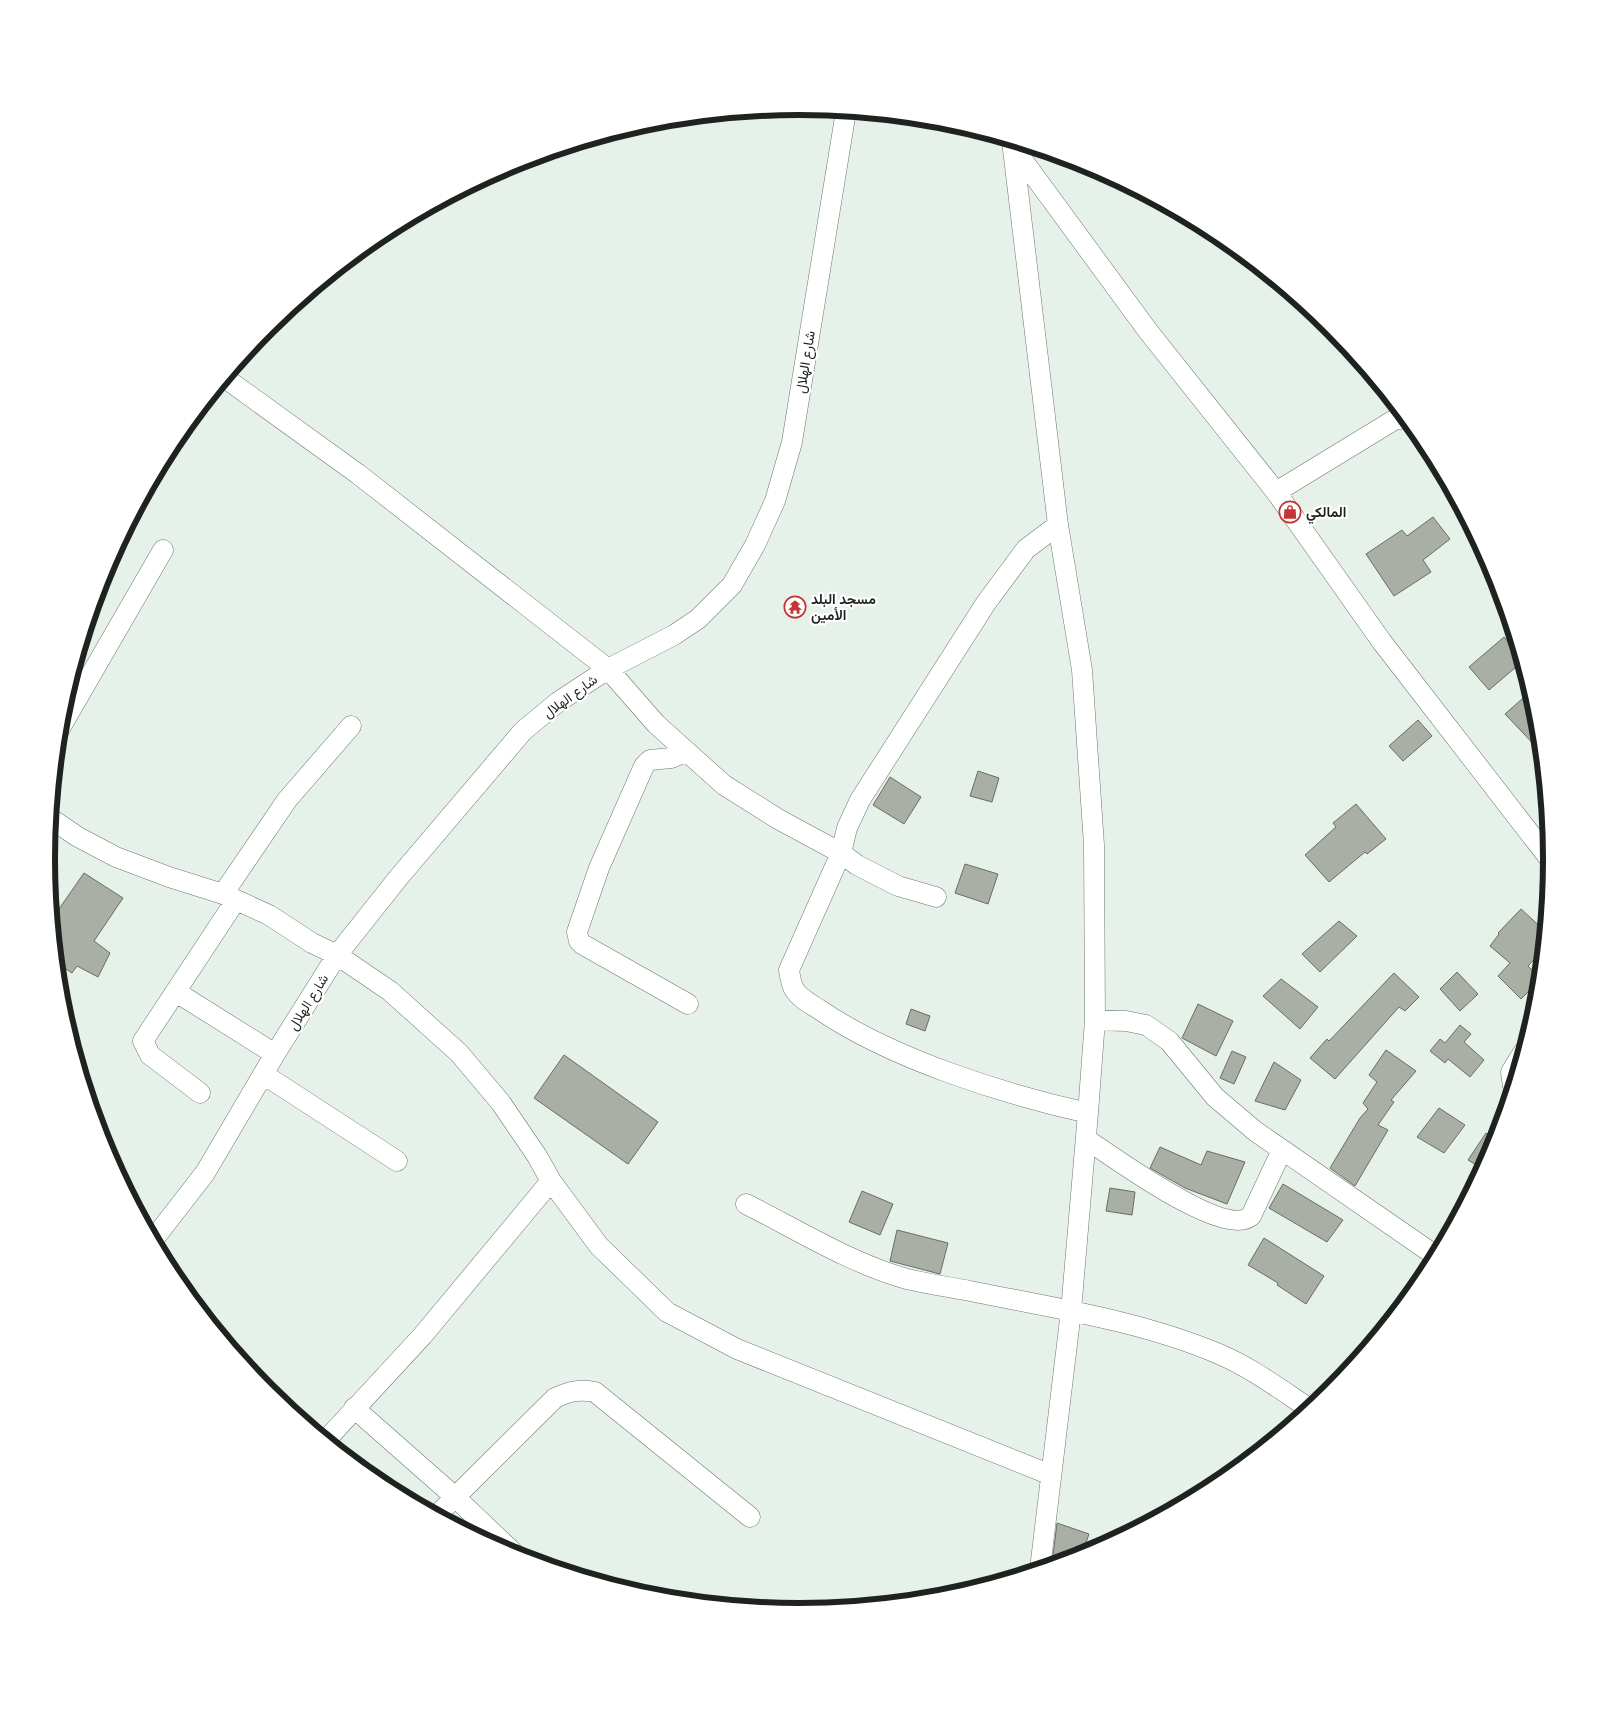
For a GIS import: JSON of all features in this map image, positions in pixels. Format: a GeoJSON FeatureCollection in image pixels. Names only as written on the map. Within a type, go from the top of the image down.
{"type":"FeatureCollection","features":[{"type":"Feature","properties":{"kind":"street","name":"شارع الهلال"},"geometry":{"type":"LineString","coordinates":[[157,1235],[205,1173],[275,1054],[337,955],[399,878],[524,731],[558,702],[608,669],[674,635],[698,619],[732,585],[755,545],[775,500],[792,442],[845,117]]}},
{"type":"Feature","properties":{"kind":"street"},"geometry":{"type":"LineString","coordinates":[[1009,146],[1058,525],[1082,670],[1094,845],[1095,1020],[1071,1311],[1041,1563]]}},
{"type":"Feature","properties":{"kind":"street"},"geometry":{"type":"LineString","coordinates":[[1012,147],[1148,331],[1276,492],[1382,642],[1543,850]]}},
{"type":"Feature","properties":{"kind":"street"},"geometry":{"type":"LineString","coordinates":[[230,381],[358,474],[608,669],[656,724],[724,785],[778,819],[841,853],[856,865],[898,886],[936,897]]}},
{"type":"Feature","properties":{"kind":"street"},"geometry":{"type":"LineString","coordinates":[[1276,492],[1394,420],[1398,419]]}},
{"type":"Feature","properties":{"kind":"street"},"geometry":{"type":"LineString","coordinates":[[1058,525],[1026,549],[986,603],[860,800],[847,828],[841,853],[789,970],[793,988],[804,999],[842,1025],[908,1057],[1002,1089],[1088,1113]]}},
{"type":"Feature","properties":{"kind":"street"},"geometry":{"type":"LineString","coordinates":[[70,712],[163,550]]}},
{"type":"Feature","properties":{"kind":"street"},"geometry":{"type":"LineString","coordinates":[[200,1093],[150,1055],[143,1041],[176,992],[287,800],[350,726]]}},
{"type":"Feature","properties":{"kind":"street"},"geometry":{"type":"LineString","coordinates":[[686,752],[671,758],[650,760],[644,766],[599,868],[577,932],[579,941],[582,944],[688,1004]]}},
{"type":"Feature","properties":{"kind":"street"},"geometry":{"type":"LineString","coordinates":[[57,822],[116,857],[168,878],[230,897],[268,915],[312,943],[337,955],[390,991],[459,1053],[501,1103],[538,1156],[551,1181],[599,1246],[667,1312],[737,1349],[1052,1475]]}},
{"type":"Feature","properties":{"kind":"street"},"geometry":{"type":"LineString","coordinates":[[176,992],[275,1054]]}},
{"type":"Feature","properties":{"kind":"street"},"geometry":{"type":"LineString","coordinates":[[1095,1020],[1126,1021],[1146,1025],[1169,1041],[1215,1097],[1282,1152],[1431,1252]]}},
{"type":"Feature","properties":{"kind":"street"},"geometry":{"type":"LineString","coordinates":[[263,1074],[397,1161]]}},
{"type":"Feature","properties":{"kind":"street"},"geometry":{"type":"LineString","coordinates":[[1086,1139],[1192,1208],[1237,1221],[1246,1220],[1251,1216],[1282,1152]]}},
{"type":"Feature","properties":{"kind":"street"},"geometry":{"type":"LineString","coordinates":[[329,1436],[423,1335],[551,1181]]}},
{"type":"Feature","properties":{"kind":"street"},"geometry":{"type":"LineString","coordinates":[[746,1204],[860,1261],[906,1278],[1071,1311],[1144,1328],[1186,1341],[1222,1355],[1266,1379],[1305,1405]]}},
{"type":"Feature","properties":{"kind":"street"},"geometry":{"type":"LineString","coordinates":[[440,1511],[555,1398],[581,1389],[595,1392],[750,1517]]}},
{"type":"Feature","properties":{"kind":"street"},"geometry":{"type":"LineString","coordinates":[[354,1408],[454,1496],[502,1541]]}},
{"type":"Feature","properties":{"kind":"building"},"geometry":{"type":"Polygon","coordinates":[[[1433,517],[1450,539],[1423,560],[1431,572],[1394,596],[1366,554],[1402,530],[1407,536],[1433,517]]]}},
{"type":"Feature","properties":{"kind":"building"},"geometry":{"type":"Polygon","coordinates":[[[1504,637],[1512,646],[1518,666],[1489,690],[1469,667],[1504,637]]]}},
{"type":"Feature","properties":{"kind":"building"},"geometry":{"type":"Polygon","coordinates":[[[1525,696],[1534,745],[1505,714],[1525,696]]]}},
{"type":"Feature","properties":{"kind":"building"},"geometry":{"type":"Polygon","coordinates":[[[1418,720],[1432,736],[1403,761],[1389,746],[1418,720]]]}},
{"type":"Feature","properties":{"kind":"building"},"geometry":{"type":"Polygon","coordinates":[[[978,771],[999,778],[992,802],[970,796],[978,771]]]}},
{"type":"Feature","properties":{"kind":"building"},"geometry":{"type":"Polygon","coordinates":[[[890,777],[921,797],[904,824],[873,805],[890,777]]]}},
{"type":"Feature","properties":{"kind":"building"},"geometry":{"type":"Polygon","coordinates":[[[1356,804],[1386,839],[1367,854],[1365,852],[1329,882],[1305,855],[1336,827],[1333,823],[1356,804]]]}},
{"type":"Feature","properties":{"kind":"building"},"geometry":{"type":"Polygon","coordinates":[[[965,864],[998,874],[988,904],[955,893],[965,864]]]}},
{"type":"Feature","properties":{"kind":"building"},"geometry":{"type":"Polygon","coordinates":[[[84,873],[123,898],[94,941],[110,953],[98,977],[77,966],[72,973],[63,967],[57,911],[84,873]]]}},
{"type":"Feature","properties":{"kind":"building"},"geometry":{"type":"Polygon","coordinates":[[[1521,909],[1540,926],[1537,956],[1528,966],[1534,972],[1532,988],[1521,999],[1498,976],[1510,963],[1490,946],[1498,933],[1521,909]]]}},
{"type":"Feature","properties":{"kind":"building"},"geometry":{"type":"Polygon","coordinates":[[[1339,921],[1357,936],[1320,972],[1302,954],[1339,921]]]}},
{"type":"Feature","properties":{"kind":"building"},"geometry":{"type":"Polygon","coordinates":[[[1457,972],[1478,994],[1460,1011],[1440,989],[1457,972]]]}},
{"type":"Feature","properties":{"kind":"building"},"geometry":{"type":"Polygon","coordinates":[[[1394,973],[1419,997],[1405,1011],[1399,1007],[1335,1079],[1310,1058],[1327,1039],[1329,1041],[1394,973]]]}},
{"type":"Feature","properties":{"kind":"building"},"geometry":{"type":"Polygon","coordinates":[[[1281,979],[1318,1007],[1300,1029],[1263,996],[1281,979]]]}},
{"type":"Feature","properties":{"kind":"building"},"geometry":{"type":"Polygon","coordinates":[[[1198,1004],[1233,1021],[1216,1056],[1182,1038],[1198,1004]]]}},
{"type":"Feature","properties":{"kind":"building"},"geometry":{"type":"Polygon","coordinates":[[[911,1009],[930,1016],[925,1031],[906,1024],[911,1009]]]}},
{"type":"Feature","properties":{"kind":"building"},"geometry":{"type":"Polygon","coordinates":[[[1460,1025],[1471,1034],[1464,1042],[1484,1060],[1470,1077],[1448,1059],[1445,1063],[1430,1051],[1440,1039],[1445,1043],[1460,1025]]]}},
{"type":"Feature","properties":{"kind":"building"},"geometry":{"type":"Polygon","coordinates":[[[1386,1050],[1416,1071],[1391,1100],[1394,1102],[1378,1125],[1388,1130],[1355,1186],[1330,1168],[1360,1118],[1368,1109],[1363,1103],[1377,1082],[1369,1075],[1386,1050]]]}},
{"type":"Feature","properties":{"kind":"building"},"geometry":{"type":"Polygon","coordinates":[[[1232,1051],[1246,1057],[1234,1084],[1220,1078],[1232,1051]]]}},
{"type":"Feature","properties":{"kind":"building"},"geometry":{"type":"Polygon","coordinates":[[[564,1055],[658,1122],[628,1164],[534,1098],[564,1055]]]}},
{"type":"Feature","properties":{"kind":"building"},"geometry":{"type":"Polygon","coordinates":[[[1274,1062],[1301,1080],[1285,1110],[1255,1101],[1274,1062]]]}},
{"type":"Feature","properties":{"kind":"building"},"geometry":{"type":"Polygon","coordinates":[[[1439,1108],[1465,1125],[1444,1153],[1417,1137],[1439,1108]]]}},
{"type":"Feature","properties":{"kind":"building"},"geometry":{"type":"Polygon","coordinates":[[[1486,1133],[1490,1135],[1477,1165],[1468,1160],[1486,1133]]]}},
{"type":"Feature","properties":{"kind":"building"},"geometry":{"type":"Polygon","coordinates":[[[1160,1147],[1201,1165],[1207,1151],[1245,1162],[1227,1204],[1185,1188],[1150,1168],[1160,1147]]]}},
{"type":"Feature","properties":{"kind":"building"},"geometry":{"type":"Polygon","coordinates":[[[1283,1184],[1343,1220],[1327,1242],[1269,1208],[1283,1184]]]}},
{"type":"Feature","properties":{"kind":"building"},"geometry":{"type":"Polygon","coordinates":[[[1110,1188],[1135,1192],[1132,1215],[1106,1211],[1110,1188]]]}},
{"type":"Feature","properties":{"kind":"building"},"geometry":{"type":"Polygon","coordinates":[[[862,1191],[893,1204],[880,1235],[849,1222],[862,1191]]]}},
{"type":"Feature","properties":{"kind":"building"},"geometry":{"type":"Polygon","coordinates":[[[897,1230],[948,1243],[940,1274],[890,1261],[897,1230]]]}},
{"type":"Feature","properties":{"kind":"building"},"geometry":{"type":"Polygon","coordinates":[[[1264,1238],[1324,1276],[1306,1304],[1277,1285],[1278,1283],[1248,1265],[1264,1238]]]}},
{"type":"Feature","properties":{"kind":"building"},"geometry":{"type":"Polygon","coordinates":[[[1057,1523],[1089,1534],[1085,1547],[1056,1557],[1053,1556],[1057,1523]]]}},
{"type":"Feature","properties":{"kind":"place","name":"المالكي"},"geometry":{"type":"Point","coordinates":[1290,512]}},
{"type":"Feature","properties":{"kind":"place","name":"مسجد البلد الأمين"},"geometry":{"type":"Point","coordinates":[795,607]}}]}
